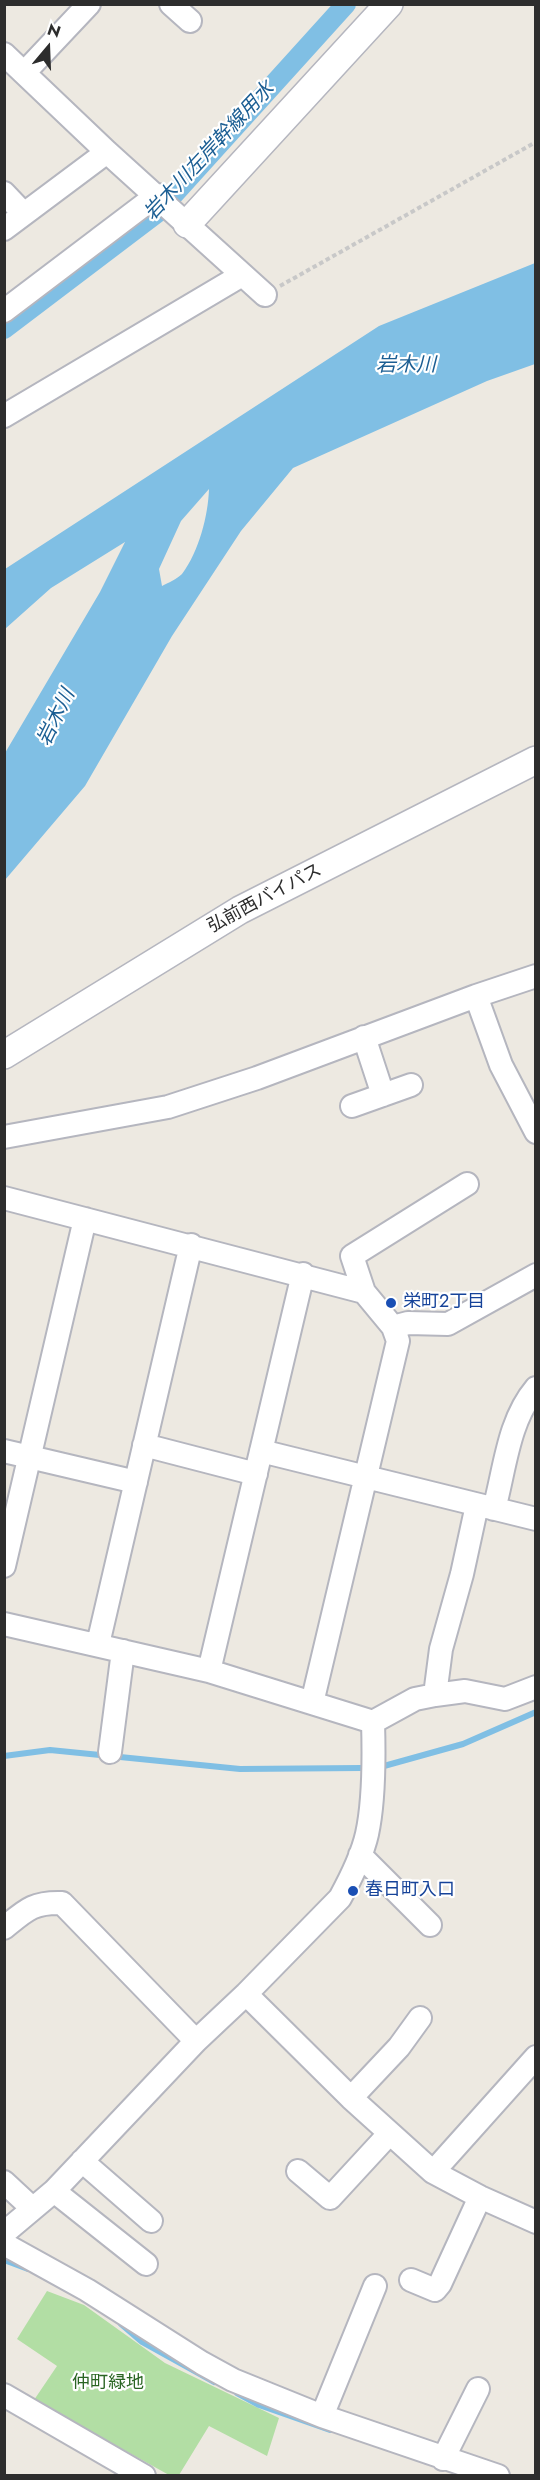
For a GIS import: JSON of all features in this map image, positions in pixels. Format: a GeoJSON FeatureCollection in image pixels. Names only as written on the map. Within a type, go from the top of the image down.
{"type":"FeatureCollection","features":[{"type":"Feature","properties":{"kind":"street"},"geometry":{"type":"LineString","coordinates":[[24,73],[89,4]]}},
{"type":"Feature","properties":{"kind":"street"},"geometry":{"type":"LineString","coordinates":[[171,4],[190,21]]}},
{"type":"Feature","properties":{"kind":"street"},"geometry":{"type":"LineString","coordinates":[[4,311],[168,207],[389,4]]}},
{"type":"Feature","properties":{"kind":"street"},"geometry":{"type":"LineString","coordinates":[[4,54],[107,152],[265,295]]}},
{"type":"Feature","properties":{"kind":"street"},"geometry":{"type":"LineString","coordinates":[[4,229],[107,152]]}},
{"type":"Feature","properties":{"kind":"street"},"geometry":{"type":"LineString","coordinates":[[4,193],[24,214]]}},
{"type":"Feature","properties":{"kind":"street"},"geometry":{"type":"LineString","coordinates":[[4,416],[242,275]]}},
{"type":"Feature","properties":{"kind":"street","name":"弘前西バイパス"},"geometry":{"type":"LineString","coordinates":[[4,1055],[240,910],[536,760]]}},
{"type":"Feature","properties":{"kind":"street"},"geometry":{"type":"LineString","coordinates":[[4,1137],[168,1107],[257,1078],[476,996],[536,976]]}},
{"type":"Feature","properties":{"kind":"street"},"geometry":{"type":"LineString","coordinates":[[476,996],[501,1065],[536,1132]]}},
{"type":"Feature","properties":{"kind":"street"},"geometry":{"type":"LineString","coordinates":[[364,1037],[383,1095]]}},
{"type":"Feature","properties":{"kind":"street"},"geometry":{"type":"LineString","coordinates":[[352,1106],[411,1085]]}},
{"type":"Feature","properties":{"kind":"street"},"geometry":{"type":"LineString","coordinates":[[312,1702],[398,1341],[393,1327],[364,1292],[352,1256],[467,1184]]}},
{"type":"Feature","properties":{"kind":"street"},"geometry":{"type":"LineString","coordinates":[[4,1198],[303,1274],[364,1292]]}},
{"type":"Feature","properties":{"kind":"street"},"geometry":{"type":"LineString","coordinates":[[4,1566],[85,1219]]}},
{"type":"Feature","properties":{"kind":"street"},"geometry":{"type":"LineString","coordinates":[[98,1644],[191,1245]]}},
{"type":"Feature","properties":{"kind":"street"},"geometry":{"type":"LineString","coordinates":[[208,1671],[303,1274]]}},
{"type":"Feature","properties":{"kind":"street"},"geometry":{"type":"LineString","coordinates":[[393,1327],[408,1323],[448,1324],[536,1275]]}},
{"type":"Feature","properties":{"kind":"street"},"geometry":{"type":"LineString","coordinates":[[435,1695],[441,1649],[462,1574],[514,1427],[526,1400],[536,1388]]}},
{"type":"Feature","properties":{"kind":"street"},"geometry":{"type":"LineString","coordinates":[[144,1445],[256,1473]]}},
{"type":"Feature","properties":{"kind":"street"},"geometry":{"type":"LineString","coordinates":[[4,1451],[136,1482]]}},
{"type":"Feature","properties":{"kind":"street"},"geometry":{"type":"LineString","coordinates":[[261,1451],[536,1519]]}},
{"type":"Feature","properties":{"kind":"street"},"geometry":{"type":"LineString","coordinates":[[4,1624],[208,1671],[373,1722],[415,1699],[465,1691],[505,1699],[536,1687]]}},
{"type":"Feature","properties":{"kind":"street"},"geometry":{"type":"LineString","coordinates":[[110,1752],[123,1651]]}},
{"type":"Feature","properties":{"kind":"street"},"geometry":{"type":"LineString","coordinates":[[4,2232],[54,2191],[196,2040],[246,1994],[340,1898],[367,1833],[374,1754],[373,1722]]}},
{"type":"Feature","properties":{"kind":"street"},"geometry":{"type":"LineString","coordinates":[[360,1854],[430,1925]]}},
{"type":"Feature","properties":{"kind":"street"},"geometry":{"type":"LineString","coordinates":[[4,1928],[21,1914],[42,1902],[62,1903],[196,2040]]}},
{"type":"Feature","properties":{"kind":"street"},"geometry":{"type":"LineString","coordinates":[[246,1994],[351,2098],[433,2172],[480,2197],[536,2222]]}},
{"type":"Feature","properties":{"kind":"street"},"geometry":{"type":"LineString","coordinates":[[351,2098],[399,2047],[420,2018]]}},
{"type":"Feature","properties":{"kind":"street"},"geometry":{"type":"LineString","coordinates":[[433,2172],[535,2058]]}},
{"type":"Feature","properties":{"kind":"street"},"geometry":{"type":"LineString","coordinates":[[298,2171],[330,2198],[389,2134]]}},
{"type":"Feature","properties":{"kind":"street"},"geometry":{"type":"LineString","coordinates":[[82,2161],[151,2221]]}},
{"type":"Feature","properties":{"kind":"street"},"geometry":{"type":"LineString","coordinates":[[4,2182],[32,2208]]}},
{"type":"Feature","properties":{"kind":"street"},"geometry":{"type":"LineString","coordinates":[[54,2191],[146,2264]]}},
{"type":"Feature","properties":{"kind":"street"},"geometry":{"type":"LineString","coordinates":[[411,2280],[435,2290],[440,2284],[480,2197]]}},
{"type":"Feature","properties":{"kind":"street"},"geometry":{"type":"LineString","coordinates":[[4,2244],[87,2290],[233,2380],[322,2416],[498,2475]]}},
{"type":"Feature","properties":{"kind":"street"},"geometry":{"type":"LineString","coordinates":[[322,2416],[375,2286]]}},
{"type":"Feature","properties":{"kind":"street"},"geometry":{"type":"LineString","coordinates":[[443,2458],[478,2389]]}},
{"type":"Feature","properties":{"kind":"street"},"geometry":{"type":"LineString","coordinates":[[4,2395],[144,2475]]}},
{"type":"Feature","properties":{"kind":"path"},"geometry":{"type":"LineString","coordinates":[[265,295],[536,142]]}},
{"type":"Feature","properties":{"kind":"green space","name":"仲町緑地"},"geometry":{"type":"Polygon","coordinates":[[[47,2291],[84,2305],[165,2363],[279,2418],[267,2456],[209,2426],[179,2475],[169,2475],[34,2400],[57,2366],[17,2339],[47,2291]]]}},
{"type":"Feature","properties":{"kind":"water","name":"岩木川"},"geometry":{"type":"Polygon","coordinates":[[[535,263],[535,364],[487,381],[293,468],[241,531],[172,636],[85,786],[5,880],[5,753],[100,592],[125,542],[51,588],[5,629],[5,569],[379,326],[535,263]],[[209,489],[181,521],[159,569],[162,586],[180,576],[188,565],[202,533],[209,489]]]}},
{"type":"Feature","properties":{"kind":"waterway","name":"岩木川左岸幹線用水"},"geometry":{"type":"LineString","coordinates":[[4,329],[157,213],[346,4]]}},
{"type":"Feature","properties":{"kind":"waterway"},"geometry":{"type":"LineString","coordinates":[[384,1766],[463,1744],[536,1712]]}},
{"type":"Feature","properties":{"kind":"waterway"},"geometry":{"type":"LineString","coordinates":[[4,1756],[50,1750],[240,1769],[361,1768]]}},
{"type":"Feature","properties":{"kind":"waterway"},"geometry":{"type":"LineString","coordinates":[[4,2260],[28,2269]]}},
{"type":"Feature","properties":{"kind":"waterway"},"geometry":{"type":"LineString","coordinates":[[121,2324],[142,2342],[214,2382]]}},
{"type":"Feature","properties":{"kind":"waterway"},"geometry":{"type":"LineString","coordinates":[[237,2393],[259,2405],[330,2430]]}},
{"type":"Feature","properties":{"kind":"place","name":"栄町2丁目"},"geometry":{"type":"Point","coordinates":[391,1303]}},
{"type":"Feature","properties":{"kind":"place","name":"春日町入口"},"geometry":{"type":"Point","coordinates":[353,1891]}}]}
